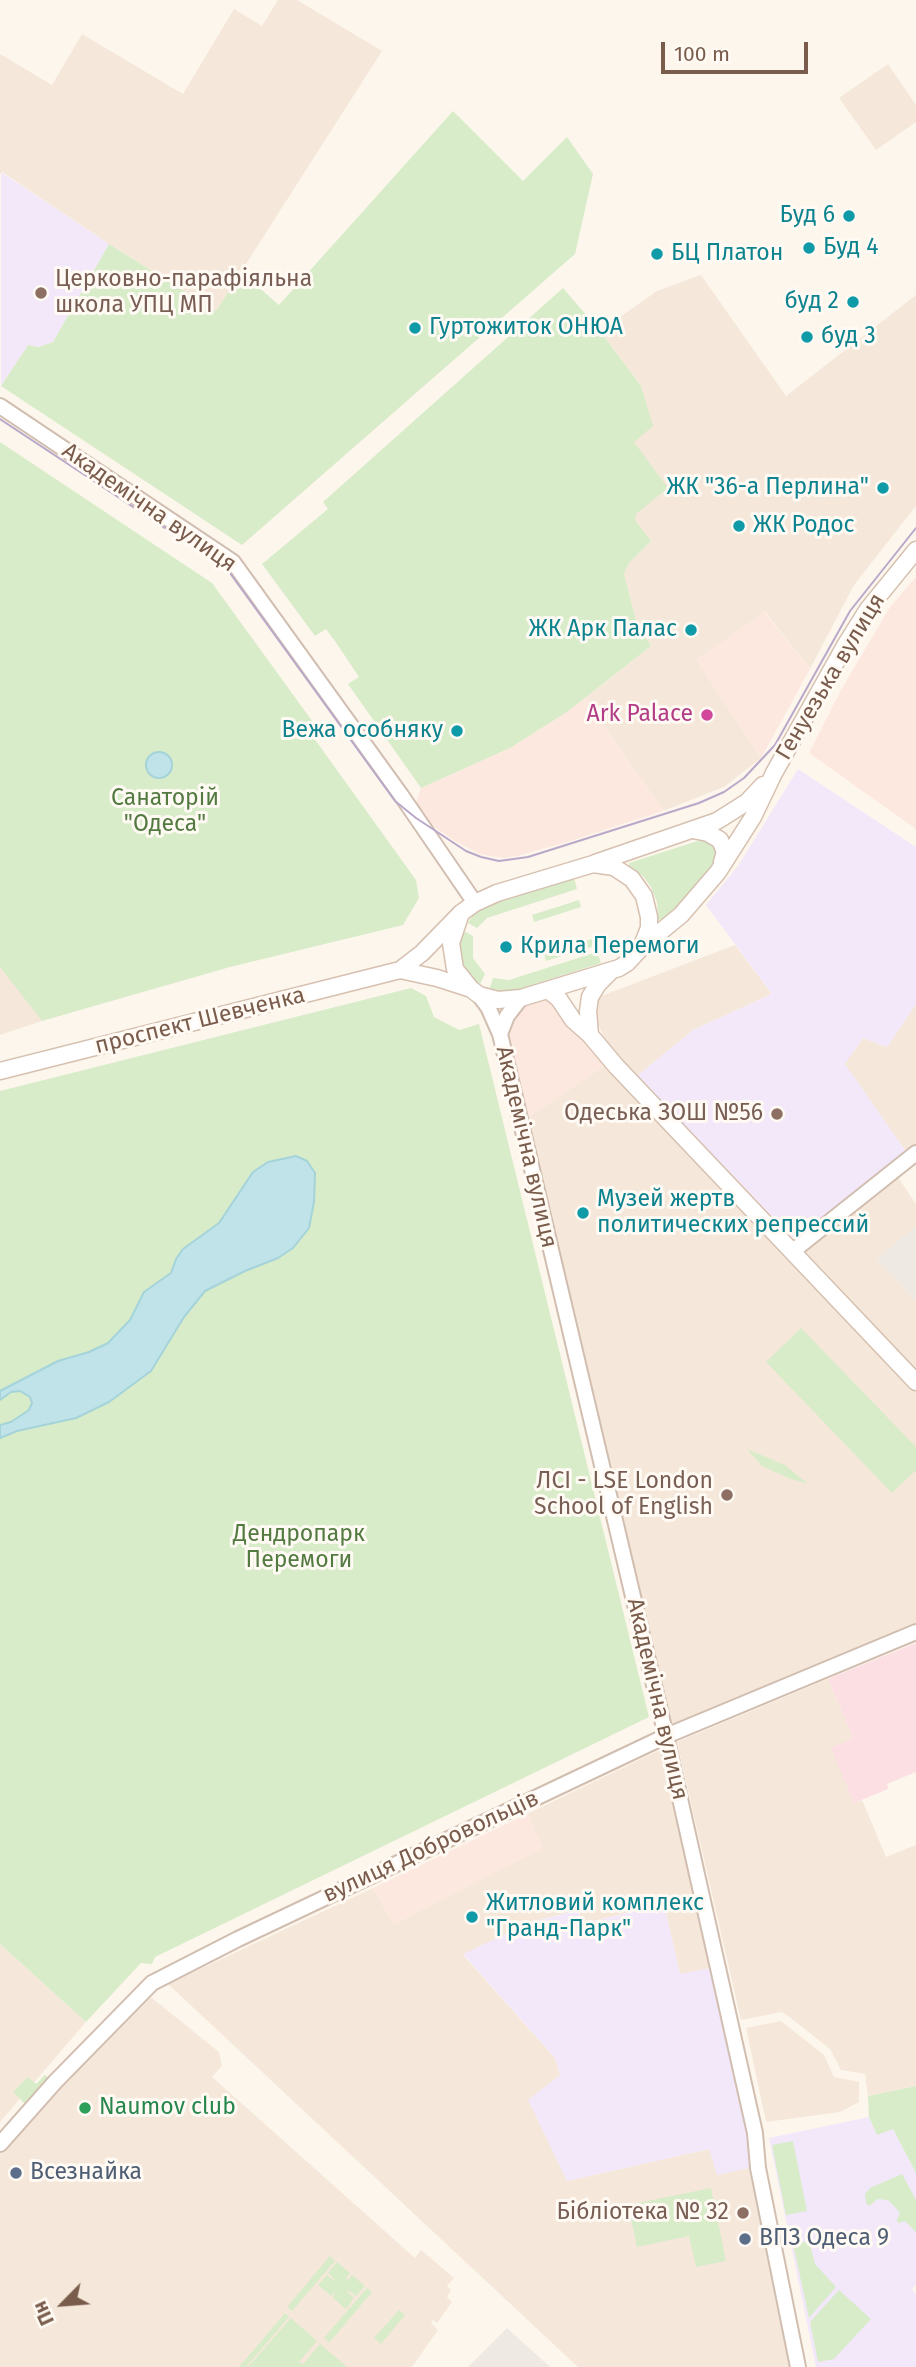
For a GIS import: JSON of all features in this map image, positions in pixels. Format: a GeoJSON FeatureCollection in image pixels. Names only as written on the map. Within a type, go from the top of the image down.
{"type":"FeatureCollection","features":[{"type":"Feature","properties":{"kind":"main road","name":"Генуезька вулиця"},"geometry":{"type":"LineString","coordinates":[[641,948],[681,915],[718,872],[753,817],[830,671],[868,609],[916,550]]}},
{"type":"Feature","properties":{"kind":"main road","name":"Генуезька вулиця"},"geometry":{"type":"LineString","coordinates":[[593,864],[731,814],[747,802],[774,773]]}},
{"type":"Feature","properties":{"kind":"main road"},"geometry":{"type":"LineString","coordinates":[[693,830],[713,835],[723,844],[725,852],[718,872]]}},
{"type":"Feature","properties":{"kind":"main road"},"geometry":{"type":"LineString","coordinates":[[593,864],[614,867],[632,879],[648,906],[649,928],[641,948],[627,963],[610,972],[522,998],[498,1000],[475,992],[459,976],[451,952],[452,935],[461,913],[496,893],[593,864]]}},
{"type":"Feature","properties":{"kind":"main road","name":"проспект Шевченка"},"geometry":{"type":"LineString","coordinates":[[0,1071],[400,970],[422,953],[461,913]]}},
{"type":"Feature","properties":{"kind":"main road","name":"проспект Шевченка"},"geometry":{"type":"LineString","coordinates":[[400,970],[437,978],[475,992]]}},
{"type":"Feature","properties":{"kind":"main road"},"geometry":{"type":"LineString","coordinates":[[590,1035],[588,1003],[598,984],[610,972]]}},
{"type":"Feature","properties":{"kind":"main road"},"geometry":{"type":"LineString","coordinates":[[548,990],[559,999],[573,1020],[590,1035],[650,1103],[916,1382]]}},
{"type":"Feature","properties":{"kind":"street","name":"Академічна вулиця"},"geometry":{"type":"LineString","coordinates":[[0,406],[233,562],[401,794],[475,903]]}},
{"type":"Feature","properties":{"kind":"street","name":"Академічна вулиця"},"geometry":{"type":"LineString","coordinates":[[475,992],[488,1007],[500,1034],[666,1736],[755,2133],[758,2168],[798,2367]]}},
{"type":"Feature","properties":{"kind":"street","name":"Академічна вулиця"},"geometry":{"type":"LineString","coordinates":[[500,1034],[507,1016],[522,998]]}},
{"type":"Feature","properties":{"kind":"street"},"geometry":{"type":"LineString","coordinates":[[793,1251],[916,1153]]}},
{"type":"Feature","properties":{"kind":"street","name":"вулиця Добровольців"},"geometry":{"type":"LineString","coordinates":[[0,2144],[55,2082],[152,1983],[250,1933],[666,1736],[916,1632]]}},
{"type":"Feature","properties":{"kind":"shaded area"},"geometry":{"type":"Polygon","coordinates":[[[278,0],[297,0],[382,51],[216,311],[2,172],[0,174],[0,54],[52,85],[82,34],[183,94],[234,9],[262,26],[278,0]]]}},
{"type":"Feature","properties":{"kind":"shaded area"},"geometry":{"type":"Polygon","coordinates":[[[888,64],[916,105],[916,122],[876,150],[839,98],[888,64]]]}},
{"type":"Feature","properties":{"kind":"shaded area","name":"Церковно-парафіяльна школа УПЦ МП"},"geometry":{"type":"Polygon","coordinates":[[[1,172],[109,244],[53,342],[39,347],[28,345],[1,386],[1,172]]]}},
{"type":"Feature","properties":{"kind":"shaded area"},"geometry":{"type":"Polygon","coordinates":[[[701,275],[786,396],[916,295],[916,506],[854,585],[810,669],[765,612],[697,660],[761,758],[724,787],[663,811],[585,698],[651,646],[637,624],[624,574],[629,563],[651,541],[635,520],[634,442],[641,386],[600,331],[657,291],[701,275]]]}},
{"type":"Feature","properties":{"kind":"shaded area"},"geometry":{"type":"Polygon","coordinates":[[[916,577],[916,829],[809,753],[841,690],[890,607],[916,577]]]}},
{"type":"Feature","properties":{"kind":"shaded area"},"geometry":{"type":"Polygon","coordinates":[[[764,612],[810,669],[761,758],[697,660],[764,612]]]}},
{"type":"Feature","properties":{"kind":"shaded area"},"geometry":{"type":"Polygon","coordinates":[[[585,698],[663,811],[567,842],[503,858],[480,854],[455,841],[433,826],[416,803],[421,788],[510,748],[585,698]]]}},
{"type":"Feature","properties":{"kind":"shaded area"},"geometry":{"type":"Polygon","coordinates":[[[798,769],[916,847],[916,1004],[887,1047],[863,1038],[845,1064],[907,1153],[796,1241],[637,1076],[693,1030],[772,994],[706,905],[738,866],[798,769]]]}},
{"type":"Feature","properties":{"kind":"shaded area"},"geometry":{"type":"Polygon","coordinates":[[[735,945],[772,994],[693,1030],[637,1076],[607,1043],[597,1022],[596,998],[735,945]]]}},
{"type":"Feature","properties":{"kind":"shaded area"},"geometry":{"type":"Polygon","coordinates":[[[0,967],[11,979],[42,1021],[0,1035],[0,967]]]}},
{"type":"Feature","properties":{"kind":"shaded area"},"geometry":{"type":"Polygon","coordinates":[[[552,996],[608,1063],[525,1119],[506,1048],[506,1022],[521,1004],[552,996]]]}},
{"type":"Feature","properties":{"kind":"shaded area"},"geometry":{"type":"Polygon","coordinates":[[[916,1004],[916,1145],[907,1153],[844,1064],[863,1038],[887,1047],[916,1004]]]}},
{"type":"Feature","properties":{"kind":"shaded area"},"geometry":{"type":"Polygon","coordinates":[[[608,1063],[916,1388],[916,1624],[671,1726],[525,1119],[608,1063]]]}},
{"type":"Feature","properties":{"kind":"shaded area"},"geometry":{"type":"Polygon","coordinates":[[[897,1176],[916,1204],[916,1226],[877,1259],[916,1301],[916,1369],[804,1250],[897,1176]]]}},
{"type":"Feature","properties":{"kind":"shaded area"},"geometry":{"type":"Polygon","coordinates":[[[916,1226],[916,1301],[877,1259],[916,1226]]]}},
{"type":"Feature","properties":{"kind":"shaded area"},"geometry":{"type":"Polygon","coordinates":[[[916,1643],[916,1772],[887,1784],[888,1789],[854,1803],[831,1748],[853,1738],[828,1679],[916,1643]]]}},
{"type":"Feature","properties":{"kind":"shaded area"},"geometry":{"type":"Polygon","coordinates":[[[828,1679],[853,1738],[855,1803],[862,1800],[886,1857],[916,1845],[916,2086],[868,2096],[865,2074],[841,2070],[830,2049],[782,2012],[741,2020],[677,1742],[828,1679]]]}},
{"type":"Feature","properties":{"kind":"shaded area"},"geometry":{"type":"Polygon","coordinates":[[[660,1750],[710,1968],[680,1975],[664,1904],[581,1924],[578,1910],[531,1922],[463,1955],[555,2058],[561,2075],[567,2181],[709,2149],[754,2167],[795,2367],[578,2367],[168,1984],[373,1888],[394,1924],[542,1848],[527,1814],[660,1750]]]}},
{"type":"Feature","properties":{"kind":"shaded area"},"geometry":{"type":"Polygon","coordinates":[[[527,1814],[543,1848],[394,1924],[373,1888],[527,1814]]]}},
{"type":"Feature","properties":{"kind":"shaded area"},"geometry":{"type":"Polygon","coordinates":[[[664,1904],[680,1974],[710,1968],[754,2167],[717,2175],[709,2149],[567,2181],[528,2100],[560,2075],[555,2058],[463,1954],[531,1922],[579,1910],[582,1924],[664,1904]]]}},
{"type":"Feature","properties":{"kind":"shaded area"},"geometry":{"type":"Polygon","coordinates":[[[0,1944],[86,2022],[0,2122],[0,1944]]]}},
{"type":"Feature","properties":{"kind":"shaded area"},"geometry":{"type":"Polygon","coordinates":[[[147,1994],[219,2052],[222,2066],[212,2077],[415,2258],[421,2250],[454,2278],[447,2286],[451,2290],[447,2297],[452,2302],[437,2323],[433,2320],[431,2323],[438,2330],[412,2367],[0,2367],[0,2154],[147,1994]]]}},
{"type":"Feature","properties":{"kind":"shaded area"},"geometry":{"type":"Polygon","coordinates":[[[781,2021],[824,2055],[834,2077],[859,2082],[859,2102],[840,2112],[766,2122],[746,2028],[781,2021]]]}},
{"type":"Feature","properties":{"kind":"shaded area"},"geometry":{"type":"Polygon","coordinates":[[[869,2117],[877,2134],[893,2129],[916,2173],[916,2285],[912,2289],[916,2295],[916,2367],[816,2367],[769,2138],[869,2117]]]}},
{"type":"Feature","properties":{"kind":"shaded area"},"geometry":{"type":"Polygon","coordinates":[[[507,2328],[550,2367],[468,2367],[507,2328]]]}},
{"type":"Feature","properties":{"kind":"green space"},"geometry":{"type":"Polygon","coordinates":[[[453,111],[523,181],[567,137],[593,174],[575,254],[242,545],[1,386],[28,345],[39,347],[53,342],[109,244],[216,311],[241,272],[279,305],[453,111]]]}},
{"type":"Feature","properties":{"kind":"green space"},"geometry":{"type":"Polygon","coordinates":[[[563,288],[600,331],[641,386],[653,426],[634,442],[668,488],[636,514],[635,520],[651,541],[629,563],[624,574],[637,624],[651,646],[567,712],[510,748],[421,788],[348,684],[359,677],[337,644],[326,629],[315,636],[262,564],[328,509],[323,502],[563,288]]]}},
{"type":"Feature","properties":{"kind":"green space","name":"Санаторій \"Одеса\""},"geometry":{"type":"Polygon","coordinates":[[[0,442],[212,583],[318,729],[311,734],[416,880],[419,898],[403,925],[230,967],[42,1021],[0,967],[0,442]]]}},
{"type":"Feature","properties":{"kind":"green space"},"geometry":{"type":"Polygon","coordinates":[[[704,839],[718,845],[717,860],[706,878],[661,921],[658,919],[657,902],[651,887],[629,863],[704,839]]]}},
{"type":"Feature","properties":{"kind":"green space"},"geometry":{"type":"Polygon","coordinates":[[[574,877],[577,889],[487,918],[477,928],[468,923],[473,915],[486,906],[574,877]]]}},
{"type":"Feature","properties":{"kind":"green space"},"geometry":{"type":"Polygon","coordinates":[[[579,900],[581,907],[534,922],[532,915],[579,900]]]}},
{"type":"Feature","properties":{"kind":"green space"},"geometry":{"type":"Polygon","coordinates":[[[462,930],[473,936],[473,958],[485,974],[480,984],[470,976],[462,961],[459,946],[462,930]]]}},
{"type":"Feature","properties":{"kind":"green space"},"geometry":{"type":"Polygon","coordinates":[[[592,939],[594,946],[546,961],[544,954],[592,939]]]}},
{"type":"Feature","properties":{"kind":"green space"},"geometry":{"type":"Polygon","coordinates":[[[597,952],[601,963],[513,991],[490,988],[493,978],[509,980],[597,952]]]}},
{"type":"Feature","properties":{"kind":"green space","name":"Дендропарк Перемоги"},"geometry":{"type":"Polygon","coordinates":[[[411,988],[426,996],[434,1017],[459,1030],[479,1024],[649,1717],[155,1957],[152,1964],[141,1963],[86,2022],[0,1944],[0,1091],[411,988]]]}},
{"type":"Feature","properties":{"kind":"green space"},"geometry":{"type":"Polygon","coordinates":[[[801,1328],[916,1447],[916,1470],[892,1493],[766,1362],[801,1328]]]}},
{"type":"Feature","properties":{"kind":"green space"},"geometry":{"type":"Polygon","coordinates":[[[747,1449],[785,1465],[808,1484],[762,1466],[747,1449]]]}},
{"type":"Feature","properties":{"kind":"green space"},"geometry":{"type":"Polygon","coordinates":[[[45,2075],[50,2079],[25,2104],[13,2092],[28,2077],[36,2084],[45,2075]]]}},
{"type":"Feature","properties":{"kind":"green space"},"geometry":{"type":"Polygon","coordinates":[[[916,2086],[916,2173],[893,2129],[877,2135],[869,2117],[868,2096],[916,2086]]]}},
{"type":"Feature","properties":{"kind":"green space"},"geometry":{"type":"Polygon","coordinates":[[[793,2141],[807,2211],[786,2215],[772,2145],[793,2141]]]}},
{"type":"Feature","properties":{"kind":"green space"},"geometry":{"type":"Polygon","coordinates":[[[902,2174],[916,2200],[916,2232],[905,2221],[898,2223],[900,2214],[888,2200],[878,2199],[869,2206],[866,2203],[865,2194],[870,2188],[902,2174]]]}},
{"type":"Feature","properties":{"kind":"green space"},"geometry":{"type":"Polygon","coordinates":[[[711,2188],[726,2261],[696,2267],[689,2236],[637,2247],[628,2205],[711,2188]]]}},
{"type":"Feature","properties":{"kind":"green space"},"geometry":{"type":"Polygon","coordinates":[[[809,2241],[815,2264],[836,2287],[809,2318],[793,2244],[809,2241]]]}},
{"type":"Feature","properties":{"kind":"green space"},"geometry":{"type":"Polygon","coordinates":[[[330,2256],[335,2261],[292,2311],[287,2307],[330,2256]]]}},
{"type":"Feature","properties":{"kind":"green space"},"geometry":{"type":"Polygon","coordinates":[[[337,2262],[350,2273],[346,2278],[348,2280],[352,2275],[365,2286],[356,2296],[347,2292],[354,2298],[346,2309],[333,2298],[335,2292],[331,2296],[318,2285],[327,2275],[335,2280],[328,2273],[337,2262]]]}},
{"type":"Feature","properties":{"kind":"green space"},"geometry":{"type":"Polygon","coordinates":[[[367,2288],[372,2292],[329,2343],[324,2338],[367,2288]]]}},
{"type":"Feature","properties":{"kind":"green space"},"geometry":{"type":"Polygon","coordinates":[[[839,2290],[871,2319],[834,2359],[818,2362],[810,2322],[839,2290]]]}},
{"type":"Feature","properties":{"kind":"green space"},"geometry":{"type":"Polygon","coordinates":[[[399,2310],[405,2315],[381,2344],[374,2338],[399,2310]]]}},
{"type":"Feature","properties":{"kind":"green space"},"geometry":{"type":"Polygon","coordinates":[[[285,2313],[289,2317],[246,2367],[239,2367],[285,2313]]]}},
{"type":"Feature","properties":{"kind":"green space"},"geometry":{"type":"Polygon","coordinates":[[[291,2318],[317,2341],[299,2362],[303,2364],[320,2344],[347,2367],[248,2367],[291,2318]]]}},
{"type":"Feature","properties":{"kind":"water"},"geometry":{"type":"Polygon","coordinates":[[[159,752],[168,756],[172,765],[168,774],[159,778],[150,774],[146,765],[150,756],[159,752]]]}},
{"type":"Feature","properties":{"kind":"water"},"geometry":{"type":"Polygon","coordinates":[[[296,1156],[307,1161],[315,1173],[314,1202],[309,1228],[293,1248],[278,1258],[205,1291],[184,1317],[151,1371],[109,1402],[76,1418],[17,1431],[0,1438],[0,1425],[11,1422],[29,1410],[32,1403],[30,1397],[20,1391],[11,1392],[0,1400],[0,1391],[58,1361],[108,1343],[130,1320],[144,1292],[171,1273],[183,1249],[219,1223],[253,1172],[268,1162],[296,1156]]]}},
{"type":"Feature","properties":{"kind":"tram line"},"geometry":{"type":"LineString","coordinates":[[0,419],[227,569],[395,801],[466,851],[499,861],[528,857],[699,803],[724,792],[744,778],[775,745],[850,611],[916,528]]}},
{"type":"Feature","properties":{"kind":"place","name":"Буд 6"},"geometry":{"type":"Point","coordinates":[849,216]}},
{"type":"Feature","properties":{"kind":"place","name":"Буд 4"},"geometry":{"type":"Point","coordinates":[809,248]}},
{"type":"Feature","properties":{"kind":"place","name":"БЦ Платон"},"geometry":{"type":"Point","coordinates":[657,254]}},
{"type":"Feature","properties":{"kind":"place","name":"Церковно-парафіяльна школа УПЦ МП"},"geometry":{"type":"Point","coordinates":[41,293]}},
{"type":"Feature","properties":{"kind":"place","name":"буд 2"},"geometry":{"type":"Point","coordinates":[853,302]}},
{"type":"Feature","properties":{"kind":"place","name":"Гуртожиток ОНЮА"},"geometry":{"type":"Point","coordinates":[415,328]}},
{"type":"Feature","properties":{"kind":"place","name":"буд 3"},"geometry":{"type":"Point","coordinates":[807,337]}},
{"type":"Feature","properties":{"kind":"place","name":"ЖК \"36-а Перлина\""},"geometry":{"type":"Point","coordinates":[883,488]}},
{"type":"Feature","properties":{"kind":"place","name":"ЖК Родос"},"geometry":{"type":"Point","coordinates":[739,526]}},
{"type":"Feature","properties":{"kind":"place","name":"ЖК Арк Палас"},"geometry":{"type":"Point","coordinates":[691,630]}},
{"type":"Feature","properties":{"kind":"place","name":"Ark Palace"},"geometry":{"type":"Point","coordinates":[707,715]}},
{"type":"Feature","properties":{"kind":"place","name":"Вежа особняку"},"geometry":{"type":"Point","coordinates":[457,731]}},
{"type":"Feature","properties":{"kind":"place","name":"Крила Перемоги"},"geometry":{"type":"Point","coordinates":[506,947]}},
{"type":"Feature","properties":{"kind":"place","name":"Одеська ЗОШ №56"},"geometry":{"type":"Point","coordinates":[777,1114]}},
{"type":"Feature","properties":{"kind":"place","name":"Музей жертв политических репрессий"},"geometry":{"type":"Point","coordinates":[583,1213]}},
{"type":"Feature","properties":{"kind":"place","name":"ЛСІ - LSE London School of English"},"geometry":{"type":"Point","coordinates":[727,1495]}},
{"type":"Feature","properties":{"kind":"place","name":"Житловий комплекс \"Гранд-Парк\""},"geometry":{"type":"Point","coordinates":[472,1917]}},
{"type":"Feature","properties":{"kind":"place","name":"Naumov club"},"geometry":{"type":"Point","coordinates":[85,2108]}},
{"type":"Feature","properties":{"kind":"place","name":"Всезнайка"},"geometry":{"type":"Point","coordinates":[16,2173]}},
{"type":"Feature","properties":{"kind":"place","name":"Бібліотека № 32"},"geometry":{"type":"Point","coordinates":[743,2213]}},
{"type":"Feature","properties":{"kind":"place","name":"ВПЗ Одеса 9"},"geometry":{"type":"Point","coordinates":[745,2239]}}]}
